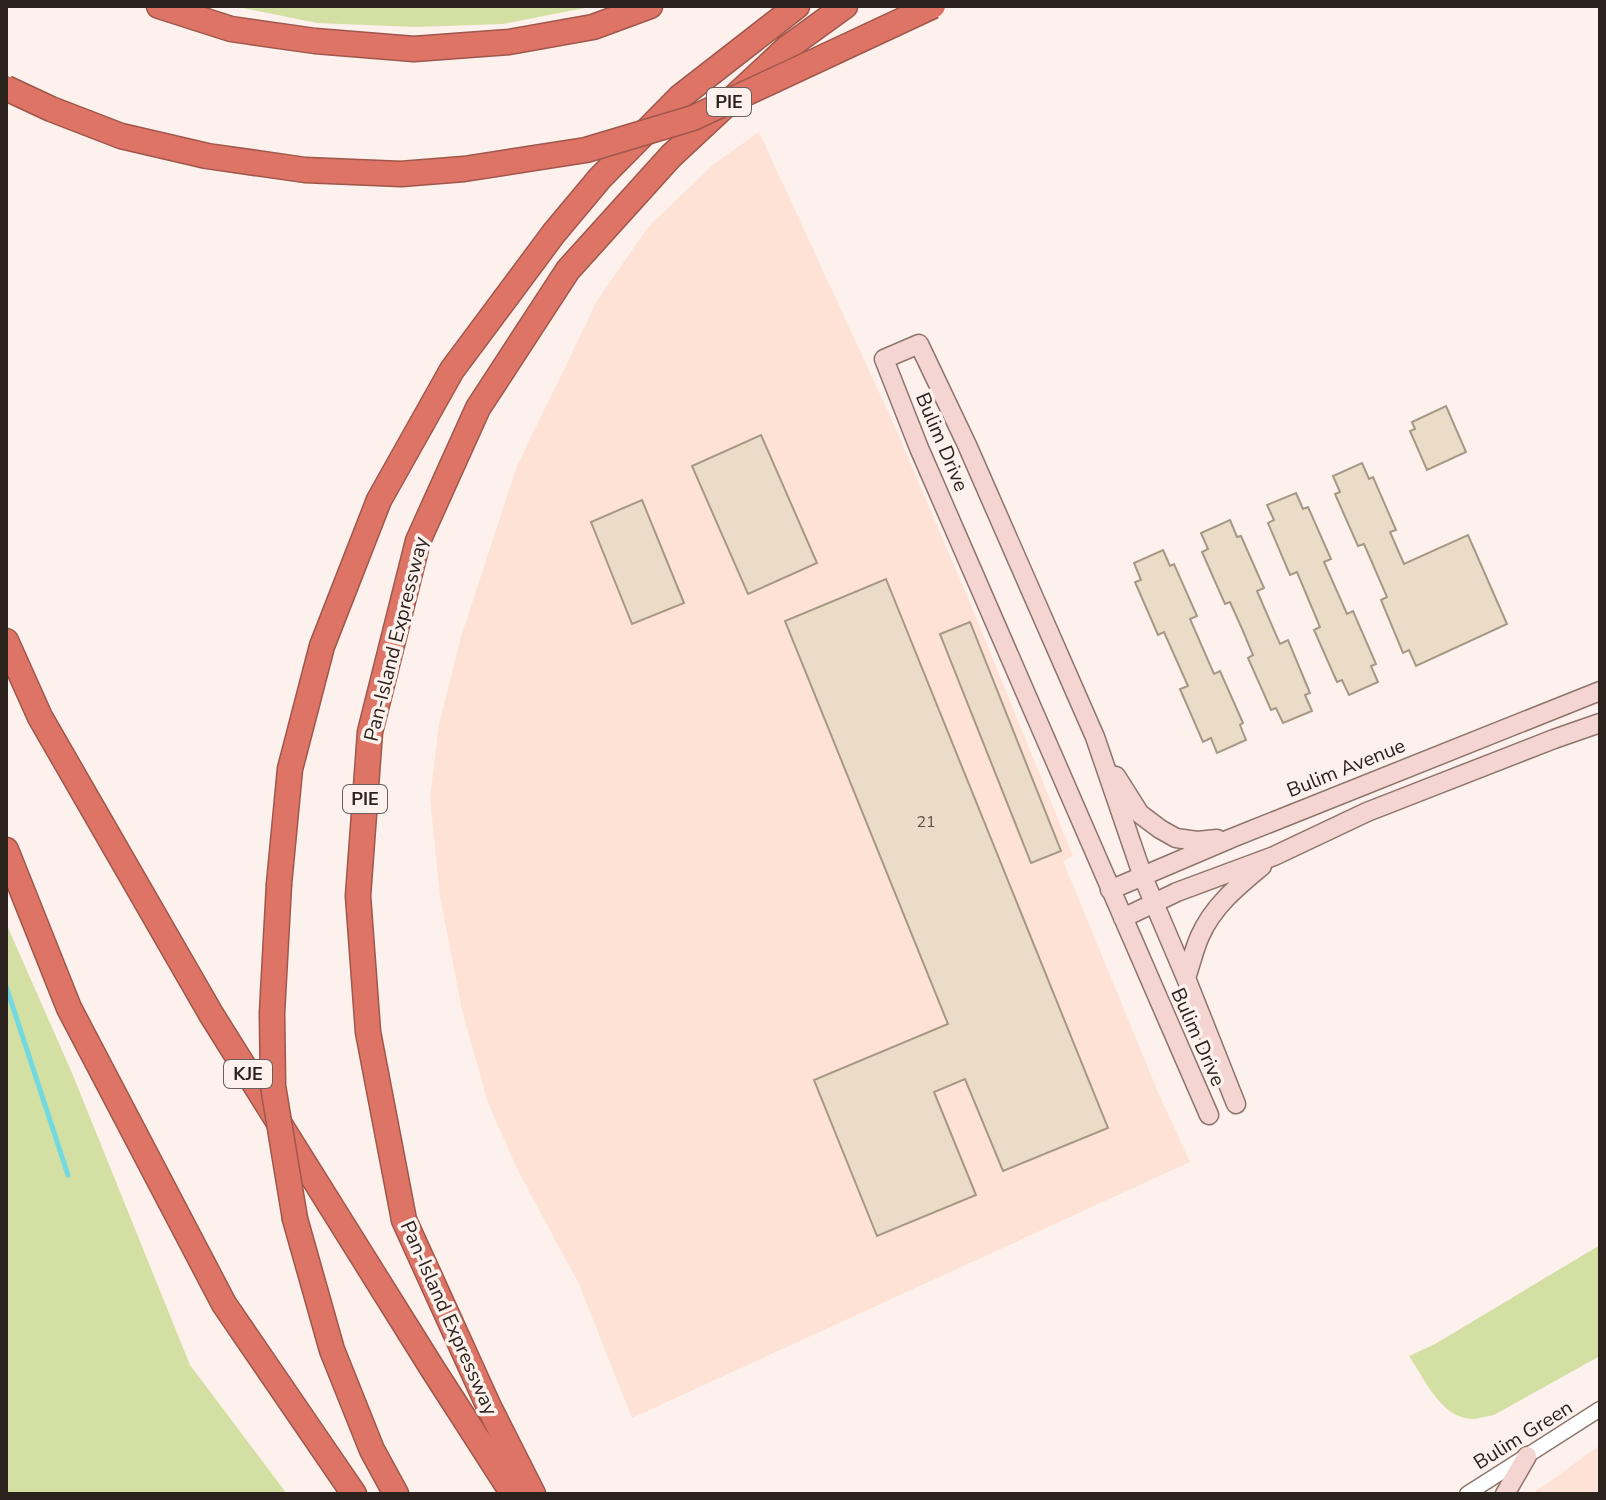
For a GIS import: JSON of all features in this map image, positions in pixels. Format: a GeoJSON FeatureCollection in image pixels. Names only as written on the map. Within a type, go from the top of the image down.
{"type":"FeatureCollection","features":[{"type":"Feature","properties":{"kind":"highway"},"geometry":{"type":"LineString","coordinates":[[159,6],[231,29],[315,41],[414,49],[509,42],[593,27],[650,6]]}},
{"type":"Feature","properties":{"kind":"highway","name":"PIE"},"geometry":{"type":"LineString","coordinates":[[396,1494],[372,1450],[332,1350],[295,1219],[273,1086],[272,1013],[279,884],[290,769],[322,646],[379,500],[452,370],[554,233],[600,178],[680,97],[797,6]]}},
{"type":"Feature","properties":{"kind":"highway","name":"Pan-Island Expressway"},"geometry":{"type":"LineString","coordinates":[[533,1494],[489,1407],[404,1220],[368,1032],[359,911],[370,732],[418,541],[478,408],[568,270],[671,156],[787,48],[845,6]]}},
{"type":"Feature","properties":{"kind":"highway"},"geometry":{"type":"LineString","coordinates":[[6,88],[121,136],[207,156],[305,170],[401,174],[464,169],[586,150],[693,118],[933,6]]}},
{"type":"Feature","properties":{"kind":"highway","name":"KJE"},"geometry":{"type":"LineString","coordinates":[[6,641],[40,717],[211,1014],[513,1494]]}},
{"type":"Feature","properties":{"kind":"highway"},"geometry":{"type":"LineString","coordinates":[[6,850],[69,1008],[224,1304],[354,1494]]}},
{"type":"Feature","properties":{"kind":"street","name":"Bulim Drive"},"geometry":{"type":"LineString","coordinates":[[919,344],[1095,737],[1143,877],[1236,1104],[1209,1115],[919,448],[884,359],[919,344]]}},
{"type":"Feature","properties":{"kind":"street","name":"Bulim Avenue"},"geometry":{"type":"LineString","coordinates":[[1110,890],[1600,691]]}},
{"type":"Feature","properties":{"kind":"street"},"geometry":{"type":"LineString","coordinates":[[1123,918],[1177,892],[1274,856],[1367,812],[1600,723]]}},
{"type":"Feature","properties":{"kind":"street"},"geometry":{"type":"LineString","coordinates":[[1095,737],[1140,814],[1176,838],[1197,841],[1232,838]]}},
{"type":"Feature","properties":{"kind":"street"},"geometry":{"type":"LineString","coordinates":[[1186,978],[1210,917],[1235,888],[1274,856]]}},
{"type":"Feature","properties":{"kind":"street","name":"Bulim Green"},"geometry":{"type":"LineString","coordinates":[[1467,1494],[1600,1409]]}},
{"type":"Feature","properties":{"kind":"street"},"geometry":{"type":"LineString","coordinates":[[1505,1494],[1527,1456]]}},
{"type":"Feature","properties":{"kind":"shaded area"},"geometry":{"type":"Polygon","coordinates":[[[759,132],[896,429],[973,610],[1073,856],[1063,861],[1190,1162],[632,1418],[579,1284],[518,1171],[488,1103],[462,1010],[440,897],[430,798],[439,724],[461,637],[517,466],[597,301],[648,227],[715,163],[759,132]]]}},
{"type":"Feature","properties":{"kind":"shaded area"},"geometry":{"type":"Polygon","coordinates":[[[1600,1445],[1600,1494],[1531,1494],[1549,1482],[1600,1445]]]}},
{"type":"Feature","properties":{"kind":"green space"},"geometry":{"type":"Polygon","coordinates":[[[233,6],[595,6],[503,24],[415,27],[317,23],[233,6]]]}},
{"type":"Feature","properties":{"kind":"green space"},"geometry":{"type":"Polygon","coordinates":[[[6,923],[72,1073],[190,1365],[287,1494],[6,1494],[6,923]]]}},
{"type":"Feature","properties":{"kind":"green space"},"geometry":{"type":"Polygon","coordinates":[[[1600,1245],[1600,1356],[1494,1415],[1463,1418],[1443,1406],[1409,1356],[1435,1344],[1600,1245]]]}},
{"type":"Feature","properties":{"kind":"building"},"geometry":{"type":"Polygon","coordinates":[[[1446,406],[1466,452],[1427,470],[1410,431],[1415,429],[1412,422],[1446,406]]]}},
{"type":"Feature","properties":{"kind":"building"},"geometry":{"type":"Polygon","coordinates":[[[761,435],[817,563],[748,594],[692,466],[761,435]]]}},
{"type":"Feature","properties":{"kind":"building"},"geometry":{"type":"Polygon","coordinates":[[[1362,463],[1369,479],[1373,477],[1396,530],[1390,532],[1404,564],[1468,535],[1507,624],[1416,666],[1409,650],[1403,653],[1381,600],[1387,597],[1364,544],[1358,546],[1335,494],[1340,492],[1333,476],[1362,463]]]}},
{"type":"Feature","properties":{"kind":"building"},"geometry":{"type":"Polygon","coordinates":[[[1296,493],[1303,509],[1308,507],[1331,559],[1324,562],[1347,614],[1353,611],[1376,664],[1371,666],[1378,682],[1349,695],[1342,680],[1337,682],[1314,630],[1320,627],[1297,572],[1290,575],[1268,523],[1274,520],[1267,505],[1296,493]]]}},
{"type":"Feature","properties":{"kind":"building"},"geometry":{"type":"Polygon","coordinates":[[[642,500],[684,603],[632,624],[591,522],[642,500]]]}},
{"type":"Feature","properties":{"kind":"building"},"geometry":{"type":"Polygon","coordinates":[[[1230,520],[1237,537],[1241,536],[1264,588],[1257,591],[1280,644],[1288,640],[1310,693],[1305,695],[1312,711],[1283,723],[1276,708],[1271,710],[1248,658],[1253,655],[1243,631],[1230,602],[1225,604],[1202,552],[1208,549],[1201,533],[1230,520]]]}},
{"type":"Feature","properties":{"kind":"building"},"geometry":{"type":"Polygon","coordinates":[[[1163,550],[1170,566],[1174,564],[1197,616],[1190,619],[1214,674],[1220,671],[1243,723],[1240,725],[1246,740],[1217,753],[1211,738],[1203,742],[1180,689],[1188,686],[1164,632],[1158,635],[1135,582],[1141,580],[1134,563],[1163,550]]]}},
{"type":"Feature","properties":{"kind":"building"},"geometry":{"type":"Polygon","coordinates":[[[886,579],[1108,1128],[1003,1171],[965,1079],[934,1092],[976,1195],[877,1236],[814,1080],[948,1024],[785,621],[886,579]]]}},
{"type":"Feature","properties":{"kind":"building"},"geometry":{"type":"Polygon","coordinates":[[[970,622],[1061,851],[1031,863],[940,634],[970,622]]]}},
{"type":"Feature","properties":{"kind":"waterway"},"geometry":{"type":"LineString","coordinates":[[6,986],[68,1175]]}}]}
